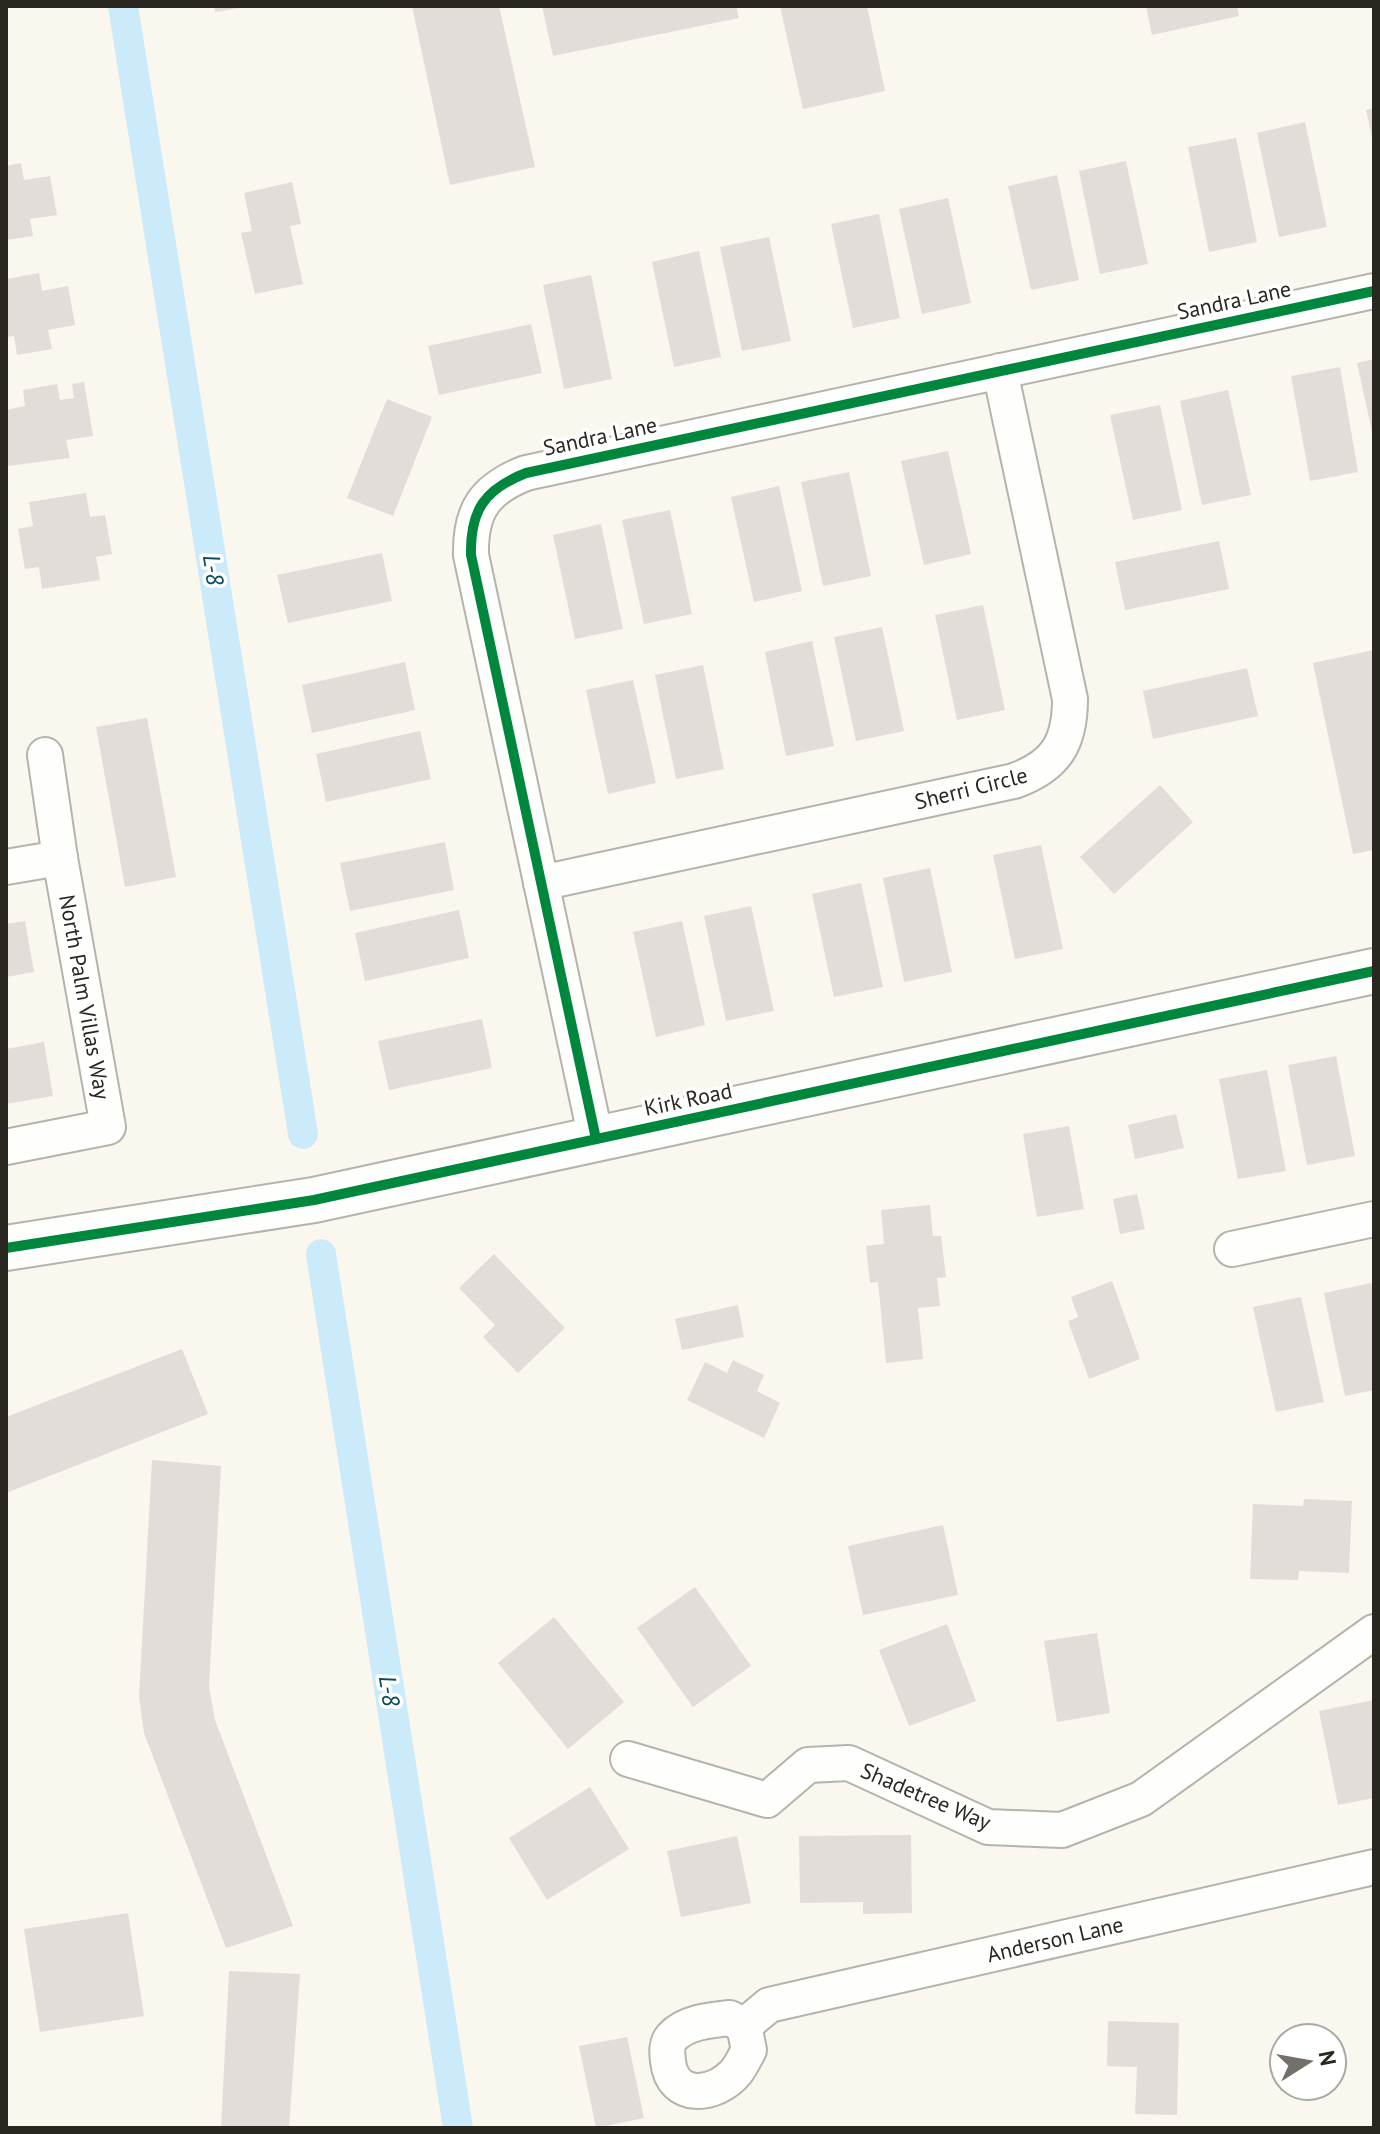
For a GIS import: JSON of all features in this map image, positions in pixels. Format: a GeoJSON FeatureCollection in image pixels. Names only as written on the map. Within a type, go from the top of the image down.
{"type":"FeatureCollection","features":[{"type":"Feature","properties":{"kind":"street","name":"Sandra Lane"},"geometry":{"type":"LineString","coordinates":[[596,1139],[471,555],[471,532],[477,512],[489,494],[506,480],[526,473],[1374,291]]}},
{"type":"Feature","properties":{"kind":"street","name":"Sherri Circle"},"geometry":{"type":"LineString","coordinates":[[541,883],[1014,781],[1035,774],[1051,760],[1064,742],[1070,722],[1070,699],[1000,371]]}},
{"type":"Feature","properties":{"kind":"street","name":"North Palm Villas Way"},"geometry":{"type":"LineString","coordinates":[[6,1147],[108,1127],[60,858],[45,755]]}},
{"type":"Feature","properties":{"kind":"street"},"geometry":{"type":"LineString","coordinates":[[6,867],[60,858]]}},
{"type":"Feature","properties":{"kind":"street","name":"Kirk Road"},"geometry":{"type":"LineString","coordinates":[[6,1248],[314,1200],[1374,971]]}},
{"type":"Feature","properties":{"kind":"street"},"geometry":{"type":"LineString","coordinates":[[1232,1249],[1374,1219]]}},
{"type":"Feature","properties":{"kind":"street","name":"Shadetree Way"},"geometry":{"type":"LineString","coordinates":[[628,1759],[767,1800],[808,1765],[849,1763],[988,1827],[1062,1830],[1141,1799],[1374,1632]]}},
{"type":"Feature","properties":{"kind":"street","name":"Anderson Lane"},"geometry":{"type":"LineString","coordinates":[[744,2026],[769,2005],[1374,1867]]}},
{"type":"Feature","properties":{"kind":"building"},"geometry":{"type":"Polygon","coordinates":[[[214,6],[240,6],[240,8],[215,12],[214,6]]]}},
{"type":"Feature","properties":{"kind":"building"},"geometry":{"type":"Polygon","coordinates":[[[412,6],[499,6],[535,167],[450,185],[412,6]]]}},
{"type":"Feature","properties":{"kind":"building"},"geometry":{"type":"Polygon","coordinates":[[[542,6],[736,6],[739,18],[553,56],[542,6]]]}},
{"type":"Feature","properties":{"kind":"building"},"geometry":{"type":"Polygon","coordinates":[[[780,6],[867,6],[885,91],[803,109],[780,6]]]}},
{"type":"Feature","properties":{"kind":"building"},"geometry":{"type":"Polygon","coordinates":[[[1146,6],[1237,6],[1239,16],[1152,35],[1146,6]]]}},
{"type":"Feature","properties":{"kind":"building"},"geometry":{"type":"Polygon","coordinates":[[[1374,108],[1374,142],[1373,142],[1366,110],[1374,108]]]}},
{"type":"Feature","properties":{"kind":"building"},"geometry":{"type":"Polygon","coordinates":[[[1305,122],[1327,227],[1279,237],[1257,133],[1305,122]]]}},
{"type":"Feature","properties":{"kind":"building"},"geometry":{"type":"Polygon","coordinates":[[[1236,138],[1257,242],[1209,252],[1188,147],[1236,138]]]}},
{"type":"Feature","properties":{"kind":"building"},"geometry":{"type":"Polygon","coordinates":[[[1126,161],[1148,264],[1100,274],[1079,171],[1126,161]]]}},
{"type":"Feature","properties":{"kind":"building"},"geometry":{"type":"Polygon","coordinates":[[[21,163],[24,180],[50,176],[57,215],[30,219],[33,236],[6,240],[6,166],[21,163]]]}},
{"type":"Feature","properties":{"kind":"building"},"geometry":{"type":"Polygon","coordinates":[[[1057,175],[1079,280],[1031,290],[1008,186],[1057,175]]]}},
{"type":"Feature","properties":{"kind":"building"},"geometry":{"type":"Polygon","coordinates":[[[292,182],[301,224],[290,226],[303,284],[255,294],[241,233],[252,231],[244,193],[292,182]]]}},
{"type":"Feature","properties":{"kind":"building"},"geometry":{"type":"Polygon","coordinates":[[[948,198],[971,303],[922,314],[899,209],[948,198]]]}},
{"type":"Feature","properties":{"kind":"building"},"geometry":{"type":"Polygon","coordinates":[[[879,214],[900,318],[853,328],[831,224],[879,214]]]}},
{"type":"Feature","properties":{"kind":"building"},"geometry":{"type":"Polygon","coordinates":[[[769,237],[791,341],[742,351],[720,247],[769,237]]]}},
{"type":"Feature","properties":{"kind":"building"},"geometry":{"type":"Polygon","coordinates":[[[699,251],[721,357],[674,367],[652,262],[699,251]]]}},
{"type":"Feature","properties":{"kind":"building"},"geometry":{"type":"Polygon","coordinates":[[[39,273],[42,291],[68,286],[75,325],[48,330],[52,349],[17,355],[14,336],[6,337],[6,279],[39,273]]]}},
{"type":"Feature","properties":{"kind":"building"},"geometry":{"type":"Polygon","coordinates":[[[591,275],[612,379],[564,389],[543,285],[591,275]]]}},
{"type":"Feature","properties":{"kind":"building"},"geometry":{"type":"Polygon","coordinates":[[[531,324],[542,373],[439,395],[428,346],[531,324]]]}},
{"type":"Feature","properties":{"kind":"building"},"geometry":{"type":"Polygon","coordinates":[[[1374,359],[1374,436],[1373,436],[1357,363],[1374,359]]]}},
{"type":"Feature","properties":{"kind":"building"},"geometry":{"type":"Polygon","coordinates":[[[1340,367],[1358,472],[1310,481],[1291,376],[1340,367]]]}},
{"type":"Feature","properties":{"kind":"building"},"geometry":{"type":"Polygon","coordinates":[[[84,382],[93,436],[66,440],[70,458],[8,466],[6,410],[25,406],[23,390],[57,384],[60,400],[74,398],[72,384],[84,382]]]}},
{"type":"Feature","properties":{"kind":"building"},"geometry":{"type":"Polygon","coordinates":[[[1228,390],[1251,495],[1202,505],[1180,401],[1228,390]]]}},
{"type":"Feature","properties":{"kind":"building"},"geometry":{"type":"Polygon","coordinates":[[[387,399],[432,417],[393,516],[347,498],[387,399]]]}},
{"type":"Feature","properties":{"kind":"building"},"geometry":{"type":"Polygon","coordinates":[[[1160,405],[1182,510],[1133,520],[1110,415],[1160,405]]]}},
{"type":"Feature","properties":{"kind":"building"},"geometry":{"type":"Polygon","coordinates":[[[948,451],[971,554],[924,565],[901,461],[948,451]]]}},
{"type":"Feature","properties":{"kind":"building"},"geometry":{"type":"Polygon","coordinates":[[[849,472],[871,576],[823,586],[801,482],[849,472]]]}},
{"type":"Feature","properties":{"kind":"building"},"geometry":{"type":"Polygon","coordinates":[[[779,486],[802,591],[754,602],[731,497],[779,486]]]}},
{"type":"Feature","properties":{"kind":"building"},"geometry":{"type":"Polygon","coordinates":[[[86,493],[90,517],[105,515],[112,554],[96,557],[100,580],[42,589],[39,567],[25,569],[18,529],[33,526],[29,502],[86,493]]]}},
{"type":"Feature","properties":{"kind":"building"},"geometry":{"type":"Polygon","coordinates":[[[670,510],[692,614],[644,624],[622,520],[670,510]]]}},
{"type":"Feature","properties":{"kind":"building"},"geometry":{"type":"Polygon","coordinates":[[[601,524],[623,629],[575,639],[553,535],[601,524]]]}},
{"type":"Feature","properties":{"kind":"building"},"geometry":{"type":"Polygon","coordinates":[[[1219,541],[1229,589],[1125,610],[1115,562],[1219,541]]]}},
{"type":"Feature","properties":{"kind":"building"},"geometry":{"type":"Polygon","coordinates":[[[382,553],[392,601],[288,623],[277,575],[382,553]]]}},
{"type":"Feature","properties":{"kind":"building"},"geometry":{"type":"Polygon","coordinates":[[[983,605],[1005,710],[957,720],[935,615],[983,605]]]}},
{"type":"Feature","properties":{"kind":"building"},"geometry":{"type":"Polygon","coordinates":[[[882,627],[904,731],[856,741],[834,637],[882,627]]]}},
{"type":"Feature","properties":{"kind":"building"},"geometry":{"type":"Polygon","coordinates":[[[812,641],[834,746],[786,756],[765,652],[812,641]]]}},
{"type":"Feature","properties":{"kind":"building"},"geometry":{"type":"Polygon","coordinates":[[[1374,650],[1374,850],[1353,854],[1313,663],[1374,650]]]}},
{"type":"Feature","properties":{"kind":"building"},"geometry":{"type":"Polygon","coordinates":[[[405,662],[415,710],[312,733],[302,685],[405,662]]]}},
{"type":"Feature","properties":{"kind":"building"},"geometry":{"type":"Polygon","coordinates":[[[703,665],[724,769],[676,779],[655,675],[703,665]]]}},
{"type":"Feature","properties":{"kind":"building"},"geometry":{"type":"Polygon","coordinates":[[[1247,668],[1258,716],[1153,739],[1143,691],[1247,668]]]}},
{"type":"Feature","properties":{"kind":"building"},"geometry":{"type":"Polygon","coordinates":[[[633,680],[656,783],[608,794],[586,690],[633,680]]]}},
{"type":"Feature","properties":{"kind":"building"},"geometry":{"type":"Polygon","coordinates":[[[147,718],[176,877],[125,887],[96,727],[147,718]]]}},
{"type":"Feature","properties":{"kind":"building"},"geometry":{"type":"Polygon","coordinates":[[[420,731],[431,779],[326,802],[316,754],[420,731]]]}},
{"type":"Feature","properties":{"kind":"building"},"geometry":{"type":"Polygon","coordinates":[[[1160,785],[1193,822],[1114,894],[1080,857],[1160,785]]]}},
{"type":"Feature","properties":{"kind":"building"},"geometry":{"type":"Polygon","coordinates":[[[445,842],[454,890],[350,911],[340,863],[445,842]]]}},
{"type":"Feature","properties":{"kind":"building"},"geometry":{"type":"Polygon","coordinates":[[[1041,845],[1063,949],[1015,959],[993,855],[1041,845]]]}},
{"type":"Feature","properties":{"kind":"building"},"geometry":{"type":"Polygon","coordinates":[[[930,868],[952,972],[904,982],[883,878],[930,868]]]}},
{"type":"Feature","properties":{"kind":"building"},"geometry":{"type":"Polygon","coordinates":[[[861,883],[883,987],[834,997],[812,894],[861,883]]]}},
{"type":"Feature","properties":{"kind":"building"},"geometry":{"type":"Polygon","coordinates":[[[751,906],[774,1011],[726,1021],[704,916],[751,906]]]}},
{"type":"Feature","properties":{"kind":"building"},"geometry":{"type":"Polygon","coordinates":[[[459,910],[469,958],[365,981],[355,933],[459,910]]]}},
{"type":"Feature","properties":{"kind":"building"},"geometry":{"type":"Polygon","coordinates":[[[25,921],[34,972],[6,977],[6,924],[25,921]]]}},
{"type":"Feature","properties":{"kind":"building"},"geometry":{"type":"Polygon","coordinates":[[[682,921],[705,1025],[656,1037],[633,932],[682,921]]]}},
{"type":"Feature","properties":{"kind":"building"},"geometry":{"type":"Polygon","coordinates":[[[482,1019],[492,1068],[389,1090],[378,1041],[482,1019]]]}},
{"type":"Feature","properties":{"kind":"building"},"geometry":{"type":"Polygon","coordinates":[[[44,1042],[53,1096],[6,1104],[6,1049],[44,1042]]]}},
{"type":"Feature","properties":{"kind":"building"},"geometry":{"type":"Polygon","coordinates":[[[1336,1056],[1355,1156],[1307,1165],[1288,1065],[1336,1056]]]}},
{"type":"Feature","properties":{"kind":"building"},"geometry":{"type":"Polygon","coordinates":[[[1267,1070],[1286,1171],[1238,1179],[1219,1079],[1267,1070]]]}},
{"type":"Feature","properties":{"kind":"building"},"geometry":{"type":"Polygon","coordinates":[[[1176,1114],[1184,1148],[1135,1159],[1128,1125],[1176,1114]]]}},
{"type":"Feature","properties":{"kind":"building"},"geometry":{"type":"Polygon","coordinates":[[[1069,1126],[1084,1209],[1037,1217],[1023,1134],[1069,1126]]]}},
{"type":"Feature","properties":{"kind":"building"},"geometry":{"type":"Polygon","coordinates":[[[1137,1194],[1145,1229],[1120,1234],[1113,1199],[1137,1194]]]}},
{"type":"Feature","properties":{"kind":"building"},"geometry":{"type":"Polygon","coordinates":[[[930,1205],[933,1236],[941,1236],[946,1277],[937,1278],[940,1306],[918,1308],[923,1359],[886,1363],[878,1282],[870,1283],[866,1246],[884,1244],[881,1210],[930,1205]]]}},
{"type":"Feature","properties":{"kind":"building"},"geometry":{"type":"Polygon","coordinates":[[[494,1254],[565,1328],[518,1373],[483,1337],[495,1325],[459,1288],[494,1254]]]}},
{"type":"Feature","properties":{"kind":"building"},"geometry":{"type":"Polygon","coordinates":[[[1112,1281],[1140,1359],[1089,1379],[1068,1321],[1078,1317],[1071,1297],[1112,1281]]]}},
{"type":"Feature","properties":{"kind":"building"},"geometry":{"type":"Polygon","coordinates":[[[1371,1283],[1374,1296],[1374,1390],[1345,1396],[1324,1293],[1371,1283]]]}},
{"type":"Feature","properties":{"kind":"building"},"geometry":{"type":"Polygon","coordinates":[[[1301,1297],[1324,1402],[1276,1412],[1253,1307],[1301,1297]]]}},
{"type":"Feature","properties":{"kind":"building"},"geometry":{"type":"Polygon","coordinates":[[[738,1305],[744,1337],[682,1350],[675,1319],[738,1305]]]}},
{"type":"Feature","properties":{"kind":"building"},"geometry":{"type":"Polygon","coordinates":[[[182,1349],[208,1414],[6,1493],[6,1417],[182,1349]]]}},
{"type":"Feature","properties":{"kind":"building"},"geometry":{"type":"Polygon","coordinates":[[[733,1360],[764,1375],[757,1391],[780,1403],[764,1438],[687,1400],[705,1362],[727,1373],[733,1360]]]}},
{"type":"Feature","properties":{"kind":"building"},"geometry":{"type":"Polygon","coordinates":[[[152,1460],[221,1466],[209,1687],[215,1720],[293,1926],[226,1948],[144,1733],[139,1697],[152,1460]]]}},
{"type":"Feature","properties":{"kind":"building"},"geometry":{"type":"Polygon","coordinates":[[[1304,1499],[1352,1501],[1349,1573],[1299,1571],[1298,1580],[1250,1579],[1253,1504],[1303,1506],[1304,1499]]]}},
{"type":"Feature","properties":{"kind":"building"},"geometry":{"type":"Polygon","coordinates":[[[943,1525],[958,1595],[863,1615],[848,1546],[943,1525]]]}},
{"type":"Feature","properties":{"kind":"building"},"geometry":{"type":"Polygon","coordinates":[[[695,1587],[751,1666],[693,1707],[637,1628],[695,1587]]]}},
{"type":"Feature","properties":{"kind":"building"},"geometry":{"type":"Polygon","coordinates":[[[554,1617],[624,1702],[568,1749],[498,1663],[554,1617]]]}},
{"type":"Feature","properties":{"kind":"building"},"geometry":{"type":"Polygon","coordinates":[[[947,1624],[976,1701],[909,1726],[879,1650],[947,1624]]]}},
{"type":"Feature","properties":{"kind":"building"},"geometry":{"type":"Polygon","coordinates":[[[1097,1633],[1110,1713],[1057,1722],[1044,1641],[1097,1633]]]}},
{"type":"Feature","properties":{"kind":"building"},"geometry":{"type":"Polygon","coordinates":[[[1374,1700],[1374,1798],[1338,1805],[1319,1711],[1374,1700]]]}},
{"type":"Feature","properties":{"kind":"building"},"geometry":{"type":"Polygon","coordinates":[[[590,1787],[629,1849],[547,1900],[509,1838],[590,1787]]]}},
{"type":"Feature","properties":{"kind":"building"},"geometry":{"type":"Polygon","coordinates":[[[911,1835],[912,1913],[863,1914],[863,1902],[800,1903],[799,1836],[911,1835]]]}},
{"type":"Feature","properties":{"kind":"building"},"geometry":{"type":"Polygon","coordinates":[[[737,1836],[751,1903],[681,1917],[667,1851],[737,1836]]]}},
{"type":"Feature","properties":{"kind":"building"},"geometry":{"type":"Polygon","coordinates":[[[128,1913],[144,2016],[40,2032],[24,1929],[128,1913]]]}},
{"type":"Feature","properties":{"kind":"building"},"geometry":{"type":"Polygon","coordinates":[[[229,1971],[300,1974],[289,2128],[221,2128],[229,1971]]]}},
{"type":"Feature","properties":{"kind":"building"},"geometry":{"type":"Polygon","coordinates":[[[1108,2021],[1179,2023],[1177,2115],[1135,2114],[1137,2067],[1107,2066],[1108,2021]]]}},
{"type":"Feature","properties":{"kind":"building"},"geometry":{"type":"Polygon","coordinates":[[[627,2037],[644,2118],[596,2128],[579,2046],[627,2037]]]}},
{"type":"Feature","properties":{"kind":"waterway","name":"L-8"},"geometry":{"type":"LineString","coordinates":[[123,6],[303,1134]]}},
{"type":"Feature","properties":{"kind":"waterway","name":"L-8"},"geometry":{"type":"LineString","coordinates":[[321,1254],[458,2128]]}},
{"type":"Feature","properties":{"kind":"cycle path"},"geometry":{"type":"LineString","coordinates":[[596,1139],[471,555],[473,525],[490,494],[526,473],[1374,291]]}},
{"type":"Feature","properties":{"kind":"cycle path"},"geometry":{"type":"LineString","coordinates":[[6,1248],[314,1200],[1374,971]]}}]}
